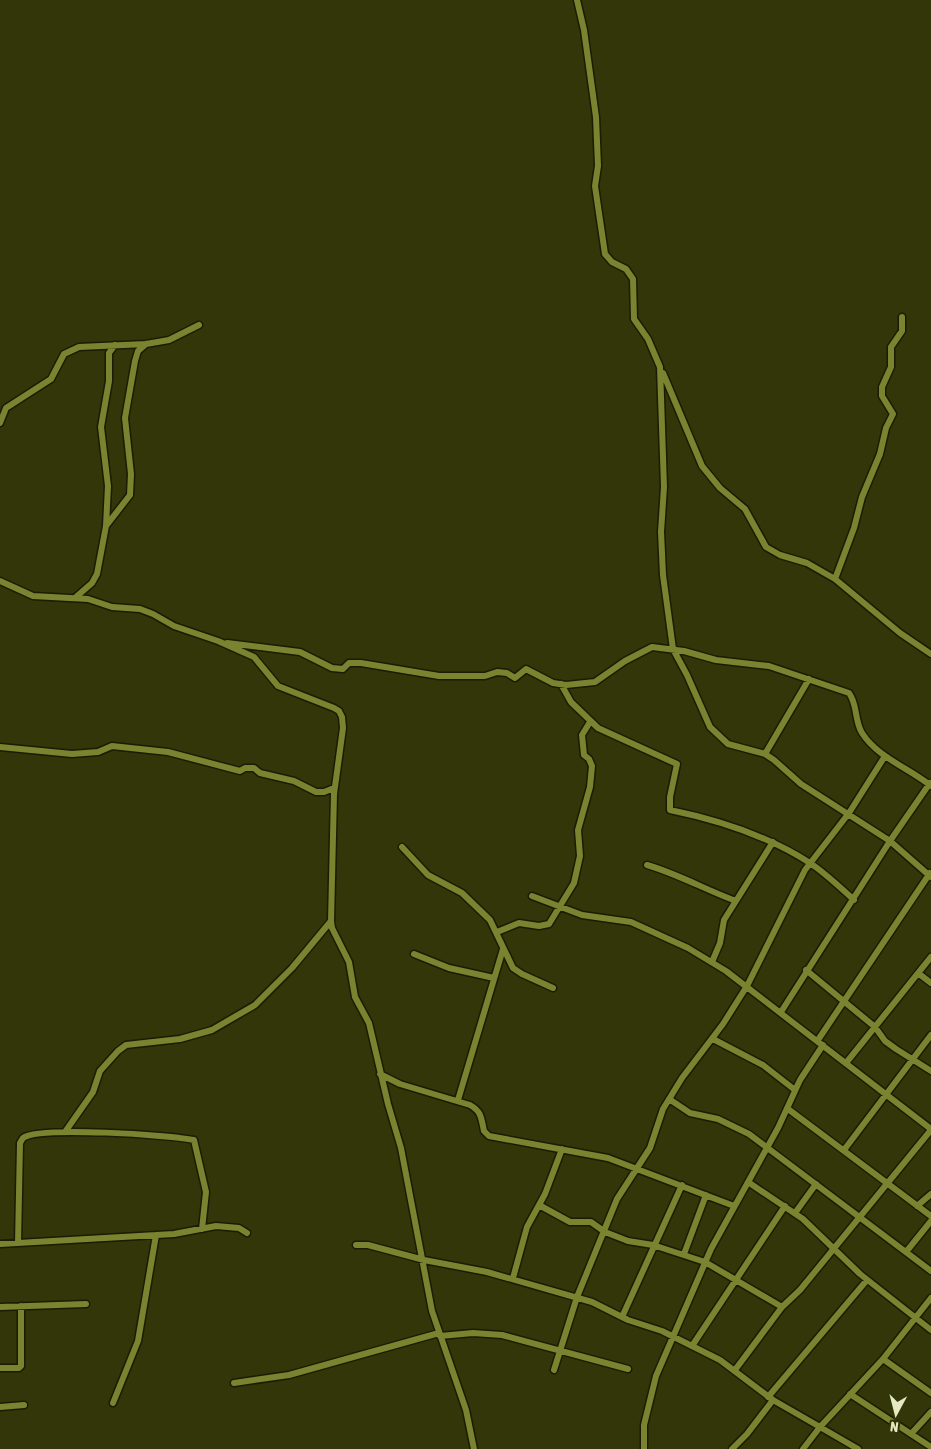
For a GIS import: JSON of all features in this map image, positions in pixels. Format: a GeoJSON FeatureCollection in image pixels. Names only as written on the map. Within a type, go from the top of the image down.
{"type":"FeatureCollection","features":[{"type":"Feature","properties":{"kind":"street"},"geometry":{"type":"LineString","coordinates":[[577,0],[584,30],[596,117],[598,166],[594,186],[605,254],[612,262],[626,269],[633,279],[634,319],[648,339],[702,466],[720,488],[745,510],[766,547],[780,555],[807,563],[835,579],[900,633],[931,654]]}},
{"type":"Feature","properties":{"kind":"street"},"geometry":{"type":"LineString","coordinates":[[835,579],[854,528],[862,496],[880,454],[886,428],[893,414],[882,396],[882,387],[891,367],[891,347],[902,331],[902,317]]}},
{"type":"Feature","properties":{"kind":"street"},"geometry":{"type":"LineString","coordinates":[[0,423],[6,408],[51,379],[64,354],[79,347],[146,344],[169,340],[199,325]]}},
{"type":"Feature","properties":{"kind":"street"},"geometry":{"type":"LineString","coordinates":[[106,526],[130,495],[131,474],[125,418],[135,361],[138,351],[146,344]]}},
{"type":"Feature","properties":{"kind":"street"},"geometry":{"type":"LineString","coordinates":[[76,598],[97,574],[106,526],[108,486],[101,427],[109,381],[110,353],[115,345]]}},
{"type":"Feature","properties":{"kind":"street"},"geometry":{"type":"LineString","coordinates":[[660,367],[664,479],[661,532],[663,574],[673,649],[710,726],[728,744],[766,754],[801,784],[890,841],[930,875],[818,1040]]}},
{"type":"Feature","properties":{"kind":"street"},"geometry":{"type":"LineString","coordinates":[[0,581],[33,596],[88,599],[112,607],[140,609],[174,626],[224,643],[254,657],[278,686],[340,711],[343,728],[334,788],[332,928],[346,952],[355,997],[369,1023],[380,1074],[401,1148],[424,1260],[432,1311],[466,1410],[474,1449]]}},
{"type":"Feature","properties":{"kind":"street"},"geometry":{"type":"LineString","coordinates":[[224,643],[240,643],[256,647],[300,652],[332,668],[343,669],[349,663],[361,663],[439,676],[485,676],[497,672],[507,673],[512,678],[526,669],[553,683],[561,684],[595,682],[638,653],[652,647],[673,649],[716,660],[756,663],[809,678],[849,693],[854,700],[858,724],[863,734],[885,756],[930,784],[890,841],[781,1012]]}},
{"type":"Feature","properties":{"kind":"street"},"geometry":{"type":"LineString","coordinates":[[766,754],[809,678]]}},
{"type":"Feature","properties":{"kind":"street"},"geometry":{"type":"LineString","coordinates":[[561,684],[571,702],[590,722],[645,751],[677,764],[670,797],[670,810],[706,818],[773,842],[810,863],[854,900]]}},
{"type":"Feature","properties":{"kind":"street"},"geometry":{"type":"LineString","coordinates":[[497,932],[520,923],[545,926],[552,919],[574,883],[580,856],[578,830],[590,787],[592,766],[589,759],[584,755],[582,740],[590,722]]}},
{"type":"Feature","properties":{"kind":"street"},"geometry":{"type":"LineString","coordinates":[[0,748],[64,754],[98,752],[112,746],[168,752],[240,771],[245,768],[254,768],[260,773],[294,781],[316,792],[324,792],[334,788]]}},
{"type":"Feature","properties":{"kind":"street"},"geometry":{"type":"LineString","coordinates":[[554,1370],[577,1297],[605,1232],[617,1198],[650,1148],[657,1121],[669,1099],[713,1039],[747,986],[810,863],[848,813],[885,756]]}},
{"type":"Feature","properties":{"kind":"street"},"geometry":{"type":"LineString","coordinates":[[712,962],[720,943],[724,920],[773,842]]}},
{"type":"Feature","properties":{"kind":"street"},"geometry":{"type":"LineString","coordinates":[[402,847],[428,875],[471,900],[490,920],[513,968],[553,988]]}},
{"type":"Feature","properties":{"kind":"street"},"geometry":{"type":"LineString","coordinates":[[647,865],[684,877],[706,889],[736,901]]}},
{"type":"Feature","properties":{"kind":"street"},"geometry":{"type":"LineString","coordinates":[[532,896],[582,915],[631,922],[712,962],[818,1040],[931,1129],[859,1215],[800,1290],[782,1307],[735,1370]]}},
{"type":"Feature","properties":{"kind":"street"},"geometry":{"type":"LineString","coordinates":[[65,1132],[93,1092],[100,1070],[118,1051],[126,1045],[180,1039],[212,1030],[255,1005],[292,968],[331,920]]}},
{"type":"Feature","properties":{"kind":"street"},"geometry":{"type":"LineString","coordinates":[[458,1100],[503,949]]}},
{"type":"Feature","properties":{"kind":"street"},"geometry":{"type":"LineString","coordinates":[[414,954],[457,970],[494,978]]}},
{"type":"Feature","properties":{"kind":"street"},"geometry":{"type":"LineString","coordinates":[[846,1062],[931,957]]}},
{"type":"Feature","properties":{"kind":"street"},"geometry":{"type":"LineString","coordinates":[[806,970],[875,1027],[885,1040],[931,1071]]}},
{"type":"Feature","properties":{"kind":"street"},"geometry":{"type":"LineString","coordinates":[[918,973],[931,983]]}},
{"type":"Feature","properties":{"kind":"street"},"geometry":{"type":"LineString","coordinates":[[844,1150],[931,1035]]}},
{"type":"Feature","properties":{"kind":"street"},"geometry":{"type":"LineString","coordinates":[[713,1039],[764,1065],[795,1090]]}},
{"type":"Feature","properties":{"kind":"street"},"geometry":{"type":"LineString","coordinates":[[644,1449],[644,1425],[648,1403],[662,1359],[674,1337],[705,1262],[768,1147],[795,1090],[824,1045]]}},
{"type":"Feature","properties":{"kind":"street"},"geometry":{"type":"LineString","coordinates":[[380,1074],[400,1084],[458,1100],[478,1110],[482,1117],[484,1132],[489,1136],[608,1158],[734,1206]]}},
{"type":"Feature","properties":{"kind":"street"},"geometry":{"type":"LineString","coordinates":[[669,1099],[690,1112],[728,1124],[768,1147],[931,1271]]}},
{"type":"Feature","properties":{"kind":"street"},"geometry":{"type":"LineString","coordinates":[[788,1108],[931,1216]]}},
{"type":"Feature","properties":{"kind":"street"},"geometry":{"type":"LineString","coordinates":[[18,1243],[19,1164],[23,1138],[30,1134],[65,1132],[194,1140],[206,1192],[202,1228]]}},
{"type":"Feature","properties":{"kind":"street"},"geometry":{"type":"LineString","coordinates":[[513,1278],[527,1227],[539,1205],[562,1149]]}},
{"type":"Feature","properties":{"kind":"street"},"geometry":{"type":"LineString","coordinates":[[748,1182],[795,1214],[867,1280],[931,1330]]}},
{"type":"Feature","properties":{"kind":"street"},"geometry":{"type":"LineString","coordinates":[[795,1214],[816,1184]]}},
{"type":"Feature","properties":{"kind":"street"},"geometry":{"type":"LineString","coordinates":[[622,1317],[653,1245],[682,1186]]}},
{"type":"Feature","properties":{"kind":"street"},"geometry":{"type":"LineString","coordinates":[[917,1206],[931,1194]]}},
{"type":"Feature","properties":{"kind":"street"},"geometry":{"type":"LineString","coordinates":[[684,1254],[706,1195]]}},
{"type":"Feature","properties":{"kind":"street"},"geometry":{"type":"LineString","coordinates":[[539,1205],[570,1222],[590,1222],[605,1232],[628,1241],[653,1245],[705,1262],[782,1307]]}},
{"type":"Feature","properties":{"kind":"street"},"geometry":{"type":"LineString","coordinates":[[692,1346],[735,1278],[785,1206]]}},
{"type":"Feature","properties":{"kind":"street"},"geometry":{"type":"LineString","coordinates":[[906,1252],[931,1221]]}},
{"type":"Feature","properties":{"kind":"street"},"geometry":{"type":"LineString","coordinates":[[0,1244],[156,1235],[228,1226],[247,1233]]}},
{"type":"Feature","properties":{"kind":"street"},"geometry":{"type":"LineString","coordinates":[[113,1403],[138,1341],[156,1235]]}},
{"type":"Feature","properties":{"kind":"street"},"geometry":{"type":"LineString","coordinates":[[356,1245],[368,1245],[424,1260],[513,1278],[577,1297],[692,1346],[735,1370],[771,1399],[858,1449]]}},
{"type":"Feature","properties":{"kind":"street"},"geometry":{"type":"LineString","coordinates":[[732,1449],[748,1434],[771,1399],[867,1280]]}},
{"type":"Feature","properties":{"kind":"street"},"geometry":{"type":"LineString","coordinates":[[803,1449],[820,1427],[882,1359],[931,1298]]}},
{"type":"Feature","properties":{"kind":"street"},"geometry":{"type":"LineString","coordinates":[[0,1307],[86,1304]]}},
{"type":"Feature","properties":{"kind":"street"},"geometry":{"type":"LineString","coordinates":[[0,1368],[19,1368],[21,1366],[21,1306]]}},
{"type":"Feature","properties":{"kind":"street"},"geometry":{"type":"LineString","coordinates":[[234,1383],[290,1375],[439,1334],[473,1332],[502,1335],[628,1369]]}},
{"type":"Feature","properties":{"kind":"street"},"geometry":{"type":"LineString","coordinates":[[882,1359],[931,1393]]}},
{"type":"Feature","properties":{"kind":"street"},"geometry":{"type":"LineString","coordinates":[[850,1394],[931,1447]]}},
{"type":"Feature","properties":{"kind":"street"},"geometry":{"type":"LineString","coordinates":[[0,1406],[24,1406]]}},
{"type":"Feature","properties":{"kind":"street"},"geometry":{"type":"LineString","coordinates":[[911,1434],[931,1412]]}}]}
